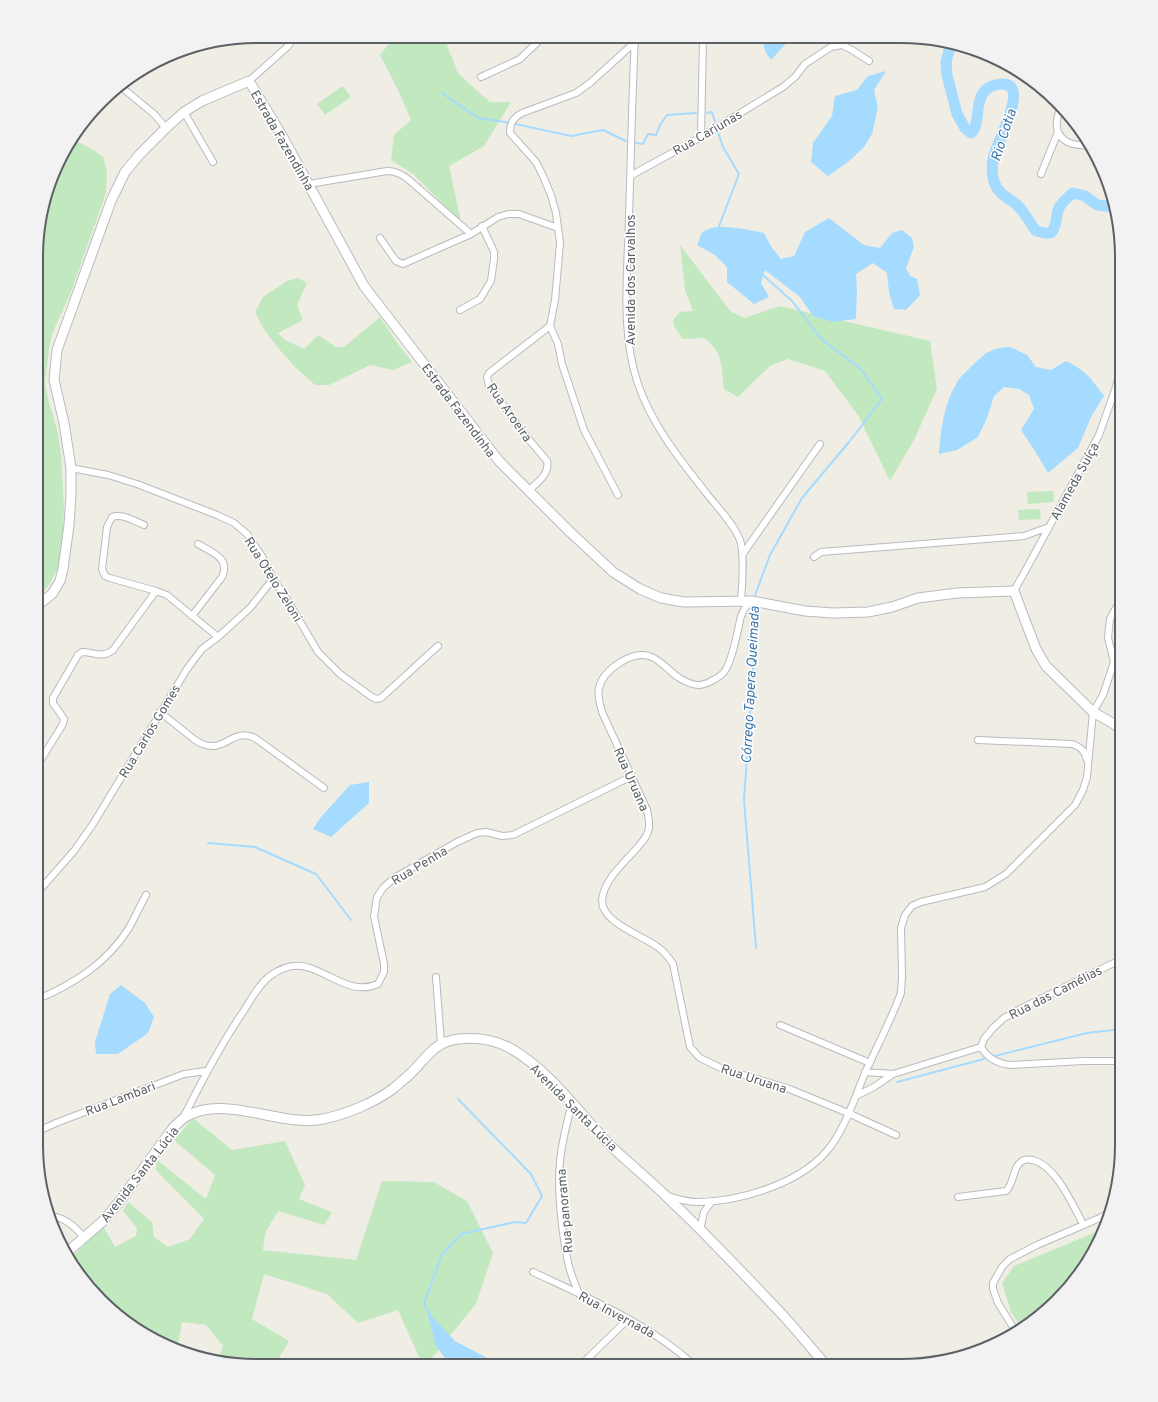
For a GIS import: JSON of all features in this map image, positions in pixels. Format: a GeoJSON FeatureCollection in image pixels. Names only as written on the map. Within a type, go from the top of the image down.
{"type":"FeatureCollection","features":[{"type":"Feature","properties":{"kind":"street"},"geometry":{"type":"LineString","coordinates":[[288,47],[289,43]]}},
{"type":"Feature","properties":{"kind":"street"},"geometry":{"type":"LineString","coordinates":[[249,81],[291,43]]}},
{"type":"Feature","properties":{"kind":"street"},"geometry":{"type":"LineString","coordinates":[[481,77],[520,59],[537,43]]}},
{"type":"Feature","properties":{"kind":"street"},"geometry":{"type":"LineString","coordinates":[[618,495],[584,430],[562,364],[558,344],[550,326],[555,300],[560,243],[551,195],[536,162],[510,133],[510,124],[515,117],[522,113],[576,93],[590,83],[632,43]]}},
{"type":"Feature","properties":{"kind":"street","name":"Avenida dos Carvalhos"},"geometry":{"type":"LineString","coordinates":[[635,43],[627,288],[627,330],[630,356],[638,384],[652,415],[669,443],[735,529],[740,542],[742,555],[742,601]]}},
{"type":"Feature","properties":{"kind":"street"},"geometry":{"type":"LineString","coordinates":[[701,136],[703,43]]}},
{"type":"Feature","properties":{"kind":"street","name":"Rua Cariunas"},"geometry":{"type":"LineString","coordinates":[[630,176],[784,87],[795,77],[805,64],[831,47],[842,46],[852,50],[869,61]]}},
{"type":"Feature","properties":{"kind":"street","name":"Estrada Fazendinha"},"geometry":{"type":"LineString","coordinates":[[43,601],[52,594],[60,581],[69,525],[71,495],[71,468],[64,423],[54,380],[56,350],[111,201],[125,172],[140,154],[184,112],[202,101],[249,81],[309,184],[364,286],[499,461],[528,491],[613,572],[640,589],[661,598],[684,602],[742,601]]}},
{"type":"Feature","properties":{"kind":"street"},"geometry":{"type":"LineString","coordinates":[[124,89],[154,114],[166,128]]}},
{"type":"Feature","properties":{"kind":"street"},"geometry":{"type":"LineString","coordinates":[[184,112],[213,162]]}},
{"type":"Feature","properties":{"kind":"street"},"geometry":{"type":"LineString","coordinates":[[1059,113],[1056,125],[1061,138],[1066,142],[1083,145]]}},
{"type":"Feature","properties":{"kind":"street"},"geometry":{"type":"LineString","coordinates":[[1042,174],[1058,132]]}},
{"type":"Feature","properties":{"kind":"street"},"geometry":{"type":"LineString","coordinates":[[309,184],[394,171],[409,180],[471,234]]}},
{"type":"Feature","properties":{"kind":"street"},"geometry":{"type":"LineString","coordinates":[[380,238],[396,261],[403,264],[471,234],[498,217],[508,214],[519,214],[558,228]]}},
{"type":"Feature","properties":{"kind":"street"},"geometry":{"type":"LineString","coordinates":[[460,310],[480,299],[491,281],[494,252],[482,226]]}},
{"type":"Feature","properties":{"kind":"street","name":"Rua Aroeira"},"geometry":{"type":"LineString","coordinates":[[528,491],[541,479],[547,470],[547,461],[526,436],[489,386],[487,377],[489,373],[550,326]]}},
{"type":"Feature","properties":{"kind":"street","name":"Alameda Suíça"},"geometry":{"type":"LineString","coordinates":[[1014,591],[1099,435],[1115,390]]}},
{"type":"Feature","properties":{"kind":"street"},"geometry":{"type":"LineString","coordinates":[[742,555],[820,444]]}},
{"type":"Feature","properties":{"kind":"street","name":"Rua Otelo Zeloni"},"geometry":{"type":"LineString","coordinates":[[71,468],[108,475],[137,484],[234,523],[247,534],[263,558],[273,579],[288,601],[318,652],[340,674],[376,699],[381,698],[438,646]]}},
{"type":"Feature","properties":{"kind":"street"},"geometry":{"type":"LineString","coordinates":[[144,525],[121,516],[112,517],[107,527],[102,569],[105,576],[156,591],[167,596],[218,637]]}},
{"type":"Feature","properties":{"kind":"street"},"geometry":{"type":"LineString","coordinates":[[814,557],[821,552],[1024,536],[1049,527]]}},
{"type":"Feature","properties":{"kind":"street"},"geometry":{"type":"LineString","coordinates":[[192,616],[222,577],[225,570],[224,564],[219,557],[198,544]]}},
{"type":"Feature","properties":{"kind":"street","name":"Rua Carlos Gomes"},"geometry":{"type":"LineString","coordinates":[[43,885],[74,851],[93,824],[160,712],[187,669],[202,649],[218,637],[250,608],[273,579]]}},
{"type":"Feature","properties":{"kind":"street"},"geometry":{"type":"LineString","coordinates":[[43,756],[63,724],[64,719],[53,703],[53,698],[78,655],[82,652],[103,655],[108,654],[113,650],[156,591]]}},
{"type":"Feature","properties":{"kind":"street"},"geometry":{"type":"LineString","coordinates":[[742,601],[755,601],[805,612],[868,612],[892,607],[918,598],[957,593],[1014,591],[1036,649],[1046,666],[1093,712],[1115,725]]}},
{"type":"Feature","properties":{"kind":"street","name":"Rua Uruana"},"geometry":{"type":"LineString","coordinates":[[755,601],[745,608],[741,616],[726,669],[720,676],[709,683],[700,686],[691,684],[681,679],[650,656],[640,655],[631,657],[614,668],[605,676],[599,687],[598,699],[602,712],[647,810],[649,820],[649,829],[645,839],[613,876],[605,889],[602,902],[606,914],[614,921],[658,947],[667,955],[673,964],[690,1047],[700,1058],[711,1064],[786,1088],[848,1113],[896,1135]]}},
{"type":"Feature","properties":{"kind":"street"},"geometry":{"type":"LineString","coordinates":[[667,1196],[695,1202],[712,1201],[754,1193],[785,1182],[800,1174],[827,1151],[837,1137],[901,992],[901,928],[905,915],[912,906],[921,902],[985,887],[1006,874],[1074,805],[1083,790],[1087,777],[1093,712],[1103,695],[1114,662],[1108,638],[1110,619],[1115,610]]}},
{"type":"Feature","properties":{"kind":"street"},"geometry":{"type":"LineString","coordinates":[[160,712],[201,744],[208,746],[216,747],[241,735],[249,735],[324,788]]}},
{"type":"Feature","properties":{"kind":"street"},"geometry":{"type":"LineString","coordinates":[[978,740],[1072,744],[1079,746],[1084,751],[1088,764]]}},
{"type":"Feature","properties":{"kind":"street","name":"Rua Penha"},"geometry":{"type":"LineString","coordinates":[[183,1118],[206,1071],[258,989],[269,976],[287,967],[302,965],[357,988],[372,987],[378,984],[384,972],[384,964],[374,916],[375,908],[377,897],[383,888],[394,878],[457,842],[477,833],[486,832],[502,836],[513,835],[632,776]]}},
{"type":"Feature","properties":{"kind":"street"},"geometry":{"type":"LineString","coordinates":[[43,997],[83,976],[106,957],[128,929],[146,895]]}},
{"type":"Feature","properties":{"kind":"street","name":"Rua das Camélias"},"geometry":{"type":"LineString","coordinates":[[981,1047],[984,1039],[1004,1018],[1115,962]]}},
{"type":"Feature","properties":{"kind":"street"},"geometry":{"type":"LineString","coordinates":[[436,977],[441,1043]]}},
{"type":"Feature","properties":{"kind":"street"},"geometry":{"type":"LineString","coordinates":[[780,1025],[870,1063]]}},
{"type":"Feature","properties":{"kind":"street","name":"Avenida Santa Lúcia"},"geometry":{"type":"LineString","coordinates":[[70,1249],[102,1222],[119,1202],[173,1128],[183,1118],[194,1112],[223,1108],[309,1121],[333,1116],[368,1103],[392,1089],[410,1074],[433,1049],[441,1043],[455,1039],[477,1038],[490,1040],[502,1045],[531,1063],[548,1077],[613,1148],[667,1196],[779,1311],[821,1359]]}},
{"type":"Feature","properties":{"kind":"street"},"geometry":{"type":"LineString","coordinates":[[856,1096],[874,1087],[893,1074],[981,1047],[985,1054],[1001,1064],[1011,1065],[1083,1061],[1115,1061]]}},
{"type":"Feature","properties":{"kind":"street","name":"Rua Lambari"},"geometry":{"type":"LineString","coordinates":[[43,1129],[184,1074],[206,1071]]}},
{"type":"Feature","properties":{"kind":"street"},"geometry":{"type":"LineString","coordinates":[[865,1072],[893,1074]]}},
{"type":"Feature","properties":{"kind":"street","name":"Rua panorama"},"geometry":{"type":"LineString","coordinates":[[572,1103],[562,1145],[559,1182],[562,1226],[568,1263],[579,1294]]}},
{"type":"Feature","properties":{"kind":"street"},"geometry":{"type":"LineString","coordinates":[[958,1197],[1006,1191],[1010,1187],[1020,1163],[1028,1159],[1035,1161],[1051,1171],[1060,1182],[1083,1224]]}},
{"type":"Feature","properties":{"kind":"street"},"geometry":{"type":"LineString","coordinates":[[700,1230],[704,1212],[712,1201]]}},
{"type":"Feature","properties":{"kind":"street"},"geometry":{"type":"LineString","coordinates":[[55,1216],[68,1221],[84,1237]]}},
{"type":"Feature","properties":{"kind":"street"},"geometry":{"type":"LineString","coordinates":[[1013,1327],[994,1296],[993,1283],[1002,1267],[1010,1259],[1037,1245],[1103,1216]]}},
{"type":"Feature","properties":{"kind":"street","name":"Rua Invernada"},"geometry":{"type":"LineString","coordinates":[[533,1272],[628,1319],[671,1345],[687,1359]]}},
{"type":"Feature","properties":{"kind":"street"},"geometry":{"type":"LineString","coordinates":[[587,1359],[628,1319]]}},
{"type":"Feature","properties":{"kind":"green space"},"geometry":{"type":"Polygon","coordinates":[[[390,43],[446,43],[458,73],[474,88],[490,102],[511,102],[484,146],[449,166],[461,222],[413,174],[391,160],[394,135],[411,120],[380,55],[390,43]]]}},
{"type":"Feature","properties":{"kind":"green space"},"geometry":{"type":"Polygon","coordinates":[[[343,86],[351,97],[325,115],[317,104],[343,86]]]}},
{"type":"Feature","properties":{"kind":"green space"},"geometry":{"type":"Polygon","coordinates":[[[77,141],[103,157],[107,172],[106,193],[71,292],[52,334],[49,349],[45,383],[57,429],[61,453],[64,510],[59,562],[57,570],[43,592],[43,243],[47,216],[54,188],[59,175],[77,141]]]}},
{"type":"Feature","properties":{"kind":"green space"},"geometry":{"type":"Polygon","coordinates":[[[680,245],[731,312],[745,318],[779,306],[930,341],[937,389],[914,440],[890,481],[858,415],[825,371],[788,359],[770,366],[738,397],[724,389],[722,367],[715,349],[704,338],[683,339],[674,326],[673,320],[680,312],[693,311],[685,290],[680,245]]]}},
{"type":"Feature","properties":{"kind":"green space"},"geometry":{"type":"Polygon","coordinates":[[[298,278],[307,283],[297,305],[303,320],[278,333],[285,340],[304,349],[318,335],[336,347],[344,347],[380,317],[412,362],[393,370],[370,365],[329,385],[315,385],[295,367],[279,349],[263,328],[255,312],[263,297],[287,281],[298,278]]]}},
{"type":"Feature","properties":{"kind":"green space"},"geometry":{"type":"Polygon","coordinates":[[[1053,491],[1054,502],[1028,504],[1027,492],[1053,491]]]}},
{"type":"Feature","properties":{"kind":"green space"},"geometry":{"type":"Polygon","coordinates":[[[1040,509],[1041,519],[1019,520],[1018,510],[1040,509]]]}},
{"type":"Feature","properties":{"kind":"green space"},"geometry":{"type":"Polygon","coordinates":[[[193,1118],[232,1150],[285,1141],[305,1185],[299,1199],[332,1212],[324,1225],[278,1211],[265,1233],[263,1250],[356,1260],[382,1181],[434,1182],[467,1201],[493,1253],[476,1304],[431,1359],[420,1359],[398,1310],[358,1323],[327,1294],[264,1274],[252,1319],[289,1341],[278,1359],[243,1359],[220,1356],[223,1346],[206,1325],[182,1322],[178,1344],[150,1330],[138,1323],[116,1306],[96,1286],[74,1255],[103,1226],[115,1247],[136,1236],[137,1228],[123,1211],[128,1202],[152,1222],[154,1237],[168,1247],[190,1239],[204,1219],[156,1170],[157,1160],[206,1199],[215,1175],[174,1140],[193,1118]]]}},
{"type":"Feature","properties":{"kind":"green space"},"geometry":{"type":"Polygon","coordinates":[[[1097,1232],[1079,1264],[1062,1286],[1042,1306],[1019,1324],[1011,1312],[1002,1283],[1014,1266],[1097,1232]]]}},
{"type":"Feature","properties":{"kind":"water"},"geometry":{"type":"Polygon","coordinates":[[[763,43],[786,43],[771,60],[766,53],[763,43]]]}},
{"type":"Feature","properties":{"kind":"water"},"geometry":{"type":"Polygon","coordinates":[[[886,71],[874,90],[878,107],[872,134],[864,147],[848,162],[828,176],[811,162],[813,143],[832,116],[835,96],[857,90],[868,76],[886,71]]]}},
{"type":"Feature","properties":{"kind":"water"},"geometry":{"type":"Polygon","coordinates":[[[829,218],[864,245],[880,248],[892,233],[902,230],[912,238],[914,247],[906,268],[910,276],[917,279],[920,295],[906,310],[894,309],[889,292],[887,273],[873,263],[856,274],[856,319],[833,322],[813,316],[800,297],[765,270],[761,283],[769,297],[754,304],[727,282],[727,267],[715,255],[697,245],[702,233],[707,229],[732,227],[764,233],[772,248],[781,259],[794,256],[805,232],[829,218]]]}},
{"type":"Feature","properties":{"kind":"water"},"geometry":{"type":"Polygon","coordinates":[[[1010,347],[1027,355],[1036,367],[1051,370],[1066,361],[1073,364],[1088,376],[1104,396],[1091,417],[1078,448],[1048,473],[1021,430],[1034,409],[1029,395],[1019,389],[1004,387],[994,396],[987,418],[978,437],[957,450],[939,454],[944,415],[950,397],[959,379],[988,352],[1010,347]]]}},
{"type":"Feature","properties":{"kind":"water"},"geometry":{"type":"Polygon","coordinates":[[[369,782],[369,803],[331,837],[313,829],[321,817],[350,785],[369,782]]]}},
{"type":"Feature","properties":{"kind":"water"},"geometry":{"type":"Polygon","coordinates":[[[121,985],[145,1003],[154,1017],[148,1033],[118,1054],[96,1054],[95,1042],[110,994],[121,985]]]}},
{"type":"Feature","properties":{"kind":"water"},"geometry":{"type":"Polygon","coordinates":[[[427,1311],[455,1341],[489,1359],[446,1359],[436,1346],[427,1311]]]}},
{"type":"Feature","properties":{"kind":"waterway","name":"Rio Cotia"},"geometry":{"type":"LineString","coordinates":[[950,49],[946,62],[947,75],[957,114],[965,128],[971,133],[977,122],[978,106],[980,98],[984,92],[991,87],[1001,84],[1010,86],[1013,93],[1013,103],[993,159],[993,178],[998,189],[1003,195],[1021,209],[1036,231],[1051,233],[1056,224],[1059,208],[1073,193],[1085,196],[1097,205],[1109,206]]}},
{"type":"Feature","properties":{"kind":"waterway","name":"Córrego Tapera Queimada"},"geometry":{"type":"LineString","coordinates":[[442,93],[478,118],[511,123],[571,136],[603,130],[626,141]]}},
{"type":"Feature","properties":{"kind":"waterway","name":"Córrego Tapera Queimada"},"geometry":{"type":"LineString","coordinates":[[707,113],[712,112],[715,122]]}},
{"type":"Feature","properties":{"kind":"waterway","name":"Córrego Tapera Queimada"},"geometry":{"type":"LineString","coordinates":[[636,143],[643,144],[648,134],[656,135],[660,125],[667,115],[696,113]]}},
{"type":"Feature","properties":{"kind":"waterway","name":"Córrego Tapera Queimada"},"geometry":{"type":"LineString","coordinates":[[718,132],[723,147],[739,174],[718,229]]}},
{"type":"Feature","properties":{"kind":"waterway","name":"Córrego Tapera Queimada"},"geometry":{"type":"LineString","coordinates":[[754,598],[770,555],[802,498],[849,442],[882,399],[860,368],[822,340],[792,301],[763,275]]}},
{"type":"Feature","properties":{"kind":"waterway","name":"Córrego Tapera Queimada"},"geometry":{"type":"LineString","coordinates":[[753,604],[753,670],[744,800],[756,948]]}},
{"type":"Feature","properties":{"kind":"waterway"},"geometry":{"type":"LineString","coordinates":[[208,843],[255,847],[316,874],[351,920]]}},
{"type":"Feature","properties":{"kind":"waterway"},"geometry":{"type":"LineString","coordinates":[[995,1056],[1087,1033],[1115,1030]]}},
{"type":"Feature","properties":{"kind":"waterway"},"geometry":{"type":"LineString","coordinates":[[897,1082],[984,1059]]}},
{"type":"Feature","properties":{"kind":"waterway"},"geometry":{"type":"LineString","coordinates":[[430,1315],[424,1304],[441,1256],[461,1234],[515,1222],[526,1223],[542,1196],[531,1174],[458,1099]]}}]}
